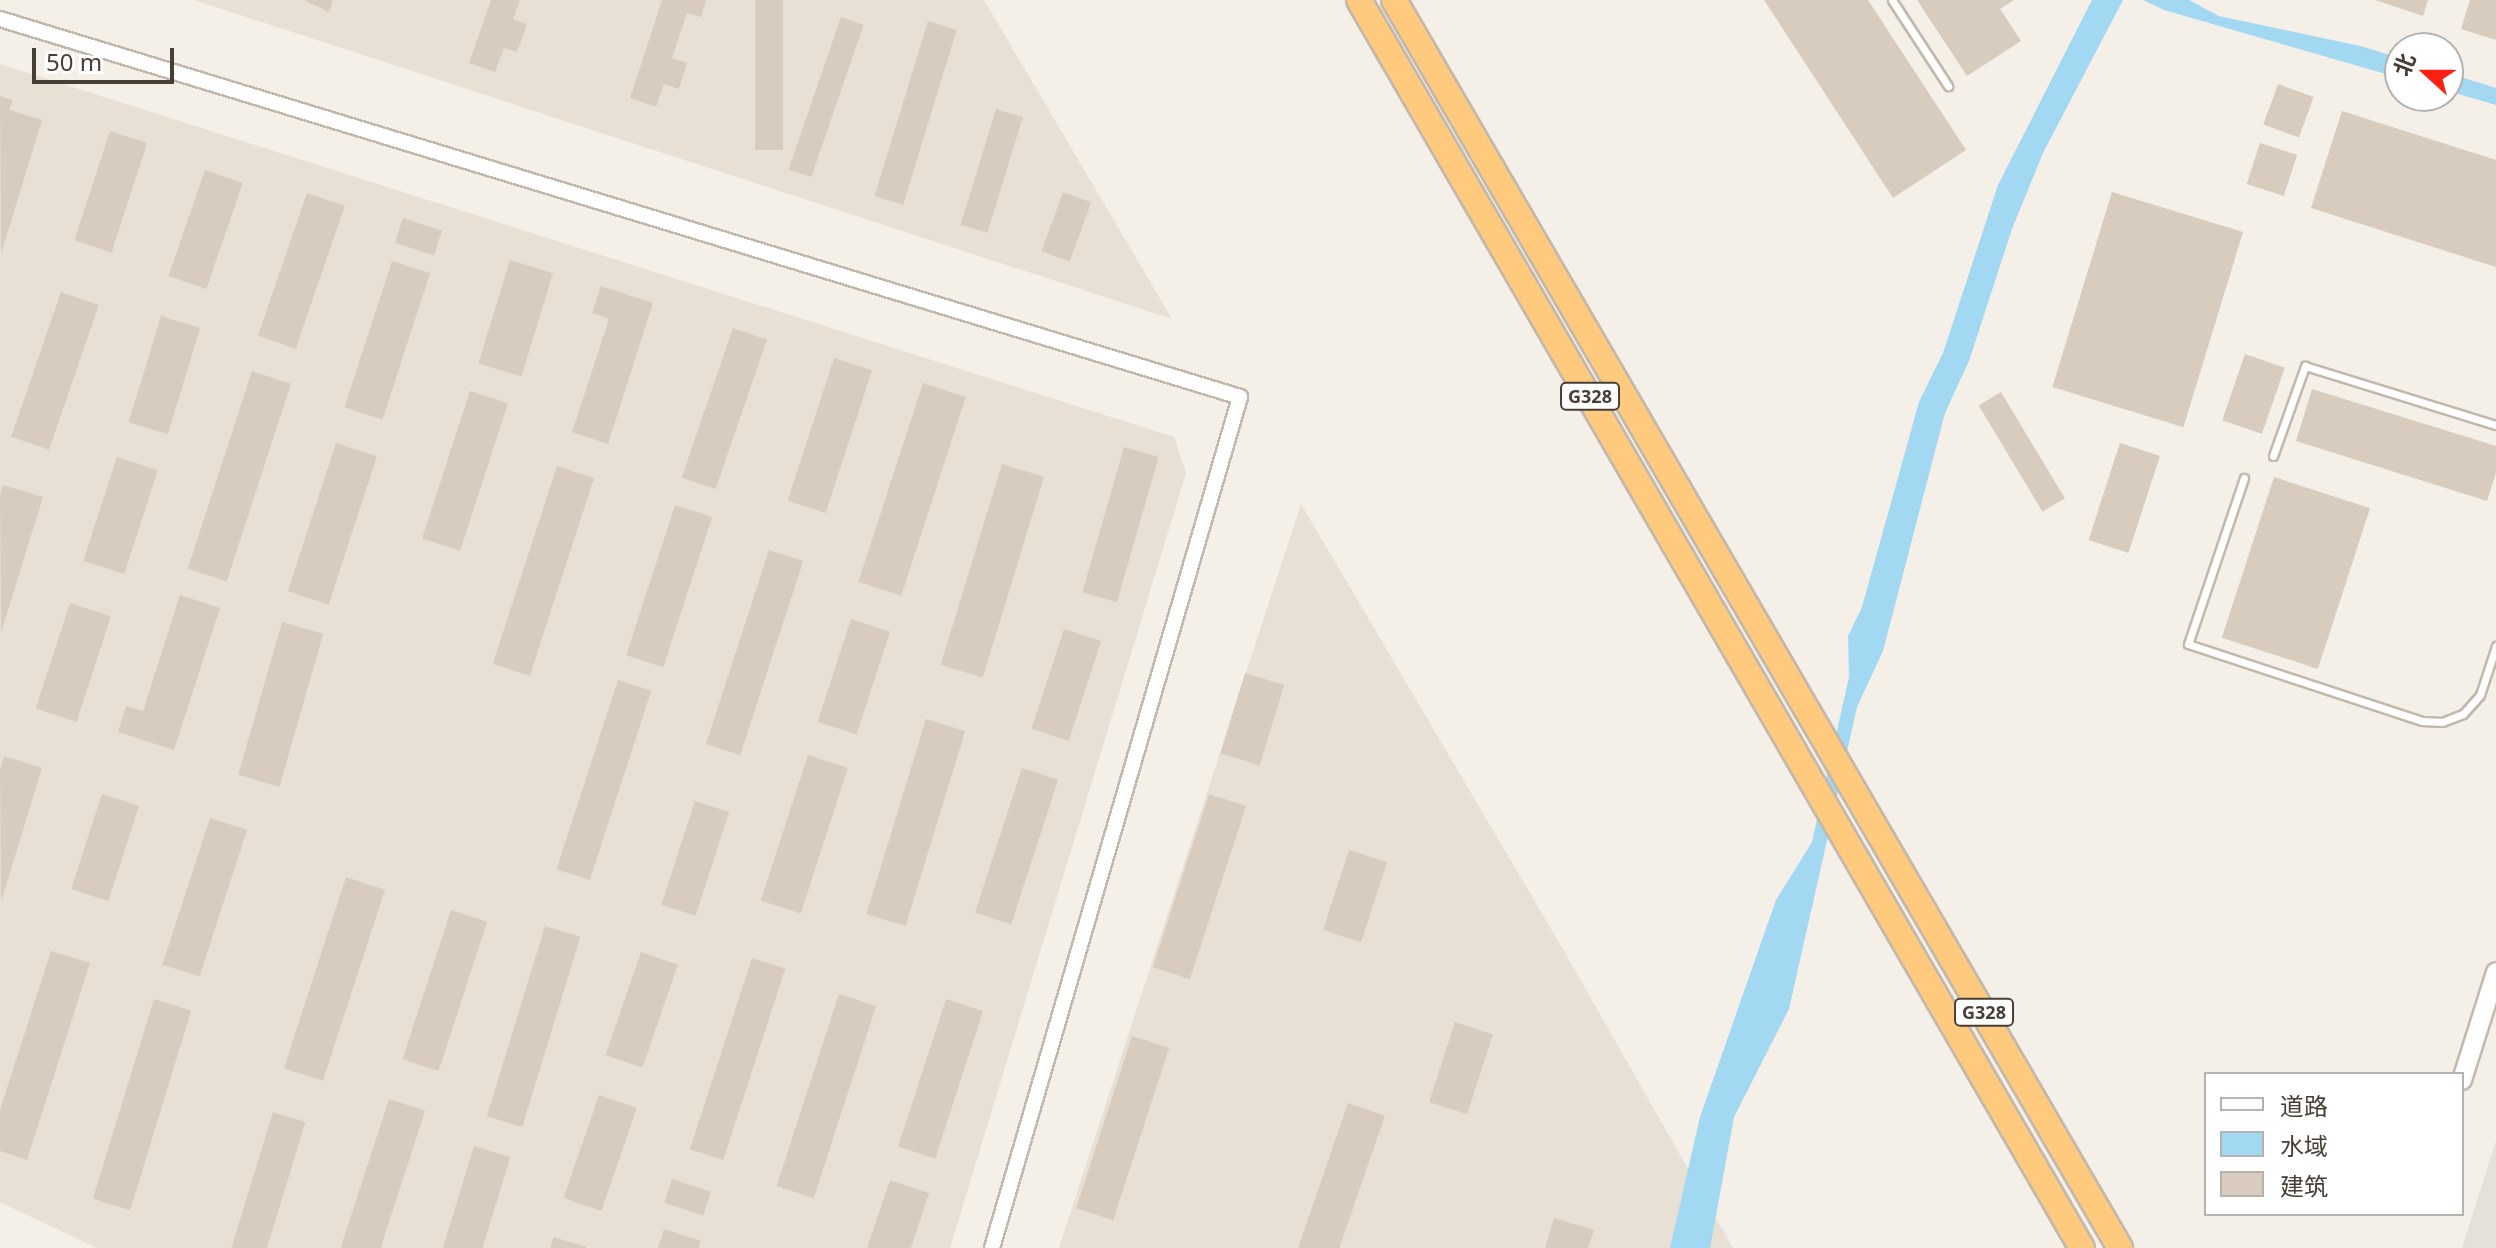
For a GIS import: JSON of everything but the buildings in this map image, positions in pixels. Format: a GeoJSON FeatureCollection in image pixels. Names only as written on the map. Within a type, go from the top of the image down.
{"type":"FeatureCollection","features":[{"type":"Feature","properties":{"kind":"highway","name":"G328"},"geometry":{"type":"LineString","coordinates":[[1359,0],[2082,1248]]}},
{"type":"Feature","properties":{"kind":"highway","name":"G328"},"geometry":{"type":"LineString","coordinates":[[1394,0],[2120,1248]]}},
{"type":"Feature","properties":{"kind":"street"},"geometry":{"type":"LineString","coordinates":[[0,19],[1240,397],[992,1248]]}},
{"type":"Feature","properties":{"kind":"street"},"geometry":{"type":"LineString","coordinates":[[2464,1074],[2496,972]]}},
{"type":"Feature","properties":{"kind":"lane"},"geometry":{"type":"LineString","coordinates":[[1892,0],[1948,86]]}},
{"type":"Feature","properties":{"kind":"lane"},"geometry":{"type":"LineString","coordinates":[[2273,456],[2305,366],[2496,425]]}},
{"type":"Feature","properties":{"kind":"lane"},"geometry":{"type":"LineString","coordinates":[[2244,478],[2188,644],[2422,721],[2442,722],[2463,714],[2480,695],[2496,646]]}},
{"type":"Feature","properties":{"kind":"shaded area"},"geometry":{"type":"Polygon","coordinates":[[[194,0],[984,0],[1172,319],[194,0]]]}},
{"type":"Feature","properties":{"kind":"shaded area"},"geometry":{"type":"Polygon","coordinates":[[[0,64],[1174,437],[1186,473],[950,1248],[97,1248],[0,1202],[0,64]]]}},
{"type":"Feature","properties":{"kind":"shaded area"},"geometry":{"type":"Polygon","coordinates":[[[1301,504],[1564,951],[1733,1248],[1059,1248],[1301,504]]]}},
{"type":"Feature","properties":{"kind":"shaded area"},"geometry":{"type":"Polygon","coordinates":[[[2496,1141],[2496,1248],[2462,1248],[2496,1141]]]}},
{"type":"Feature","properties":{"kind":"water"},"geometry":{"type":"Polygon","coordinates":[[[2092,0],[2123,0],[2043,153],[2012,229],[1969,361],[1945,413],[1883,651],[1857,707],[1789,1009],[1734,1117],[1710,1248],[1670,1248],[1700,1117],[1776,900],[1812,842],[1849,677],[1848,636],[1862,607],[1919,402],[1943,353],[1998,185],[2092,0]]]}},
{"type":"Feature","properties":{"kind":"water"},"geometry":{"type":"Polygon","coordinates":[[[2143,0],[2189,0],[2219,16],[2384,53],[2384,73],[2164,10],[2143,0]]]}},
{"type":"Feature","properties":{"kind":"water"},"geometry":{"type":"Polygon","coordinates":[[[2464,78],[2496,88],[2496,105],[2464,96],[2464,78]]]}}]}
